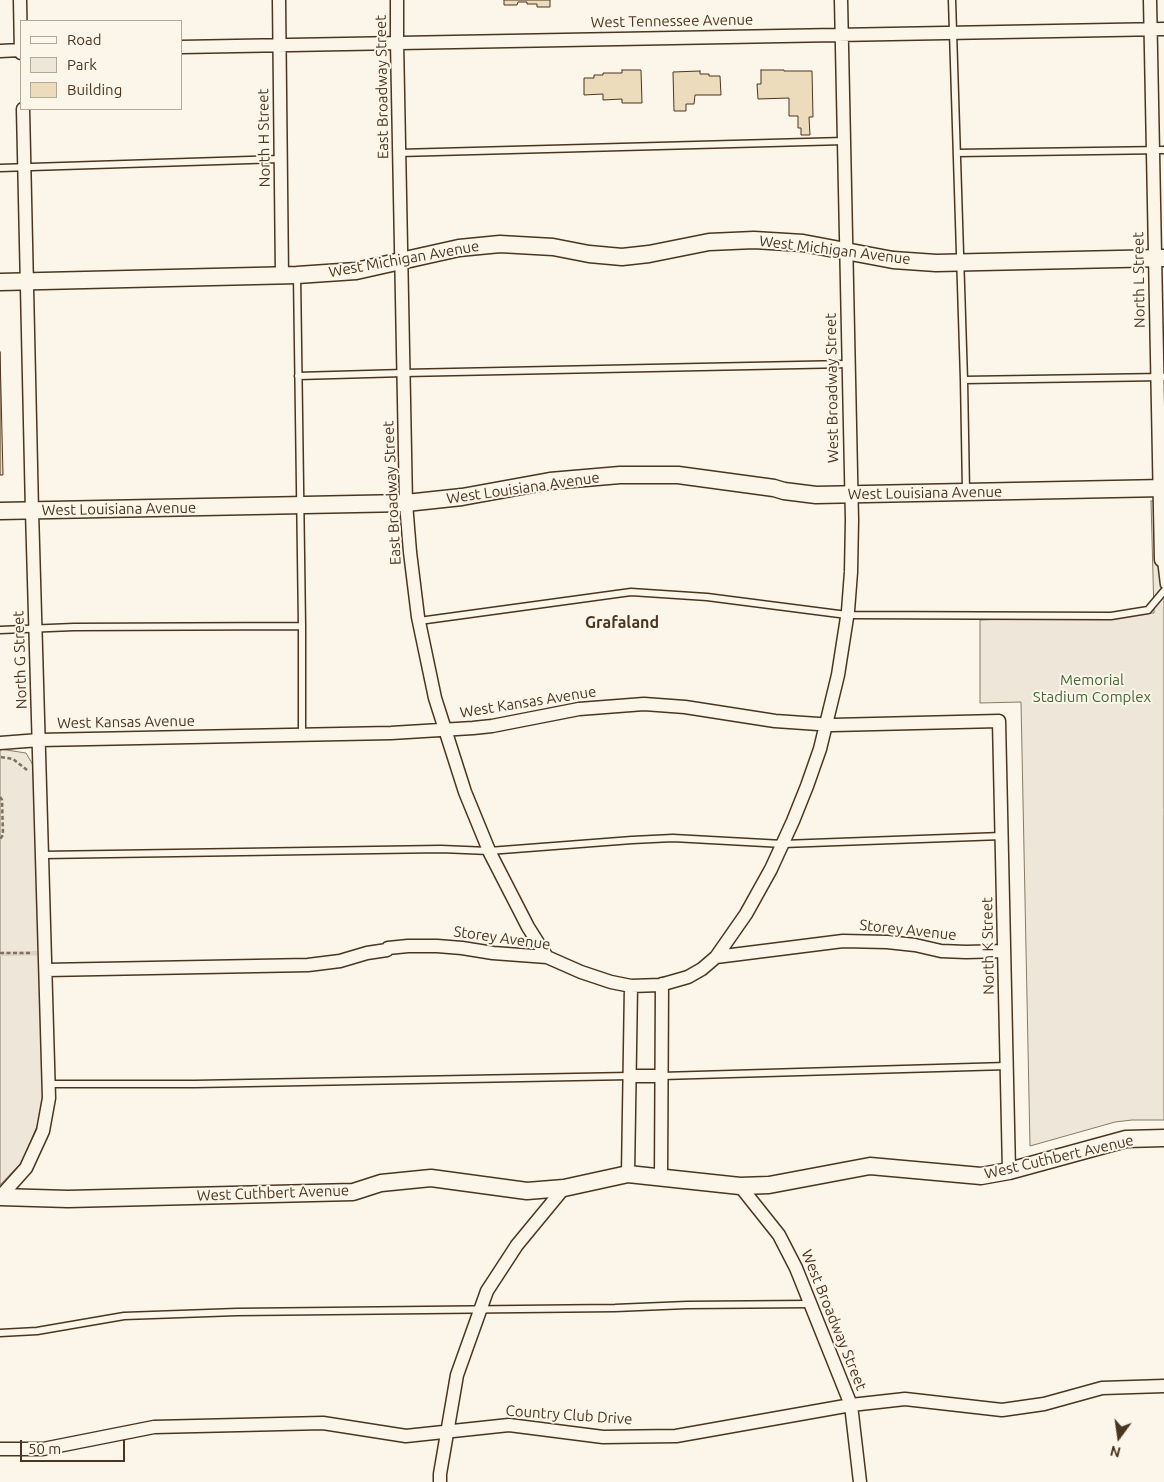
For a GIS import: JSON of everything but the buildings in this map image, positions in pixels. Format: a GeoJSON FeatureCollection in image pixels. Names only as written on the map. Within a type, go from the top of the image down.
{"type":"FeatureCollection","features":[{"type":"Feature","properties":{"kind":"street"},"geometry":{"type":"LineString","coordinates":[[20,0],[20,20]]}},
{"type":"Feature","properties":{"kind":"street","name":"North H Street"},"geometry":{"type":"LineString","coordinates":[[278,0],[281,159],[290,276]]}},
{"type":"Feature","properties":{"kind":"street","name":"West Broadway Street"},"geometry":{"type":"LineString","coordinates":[[716,957],[746,914],[768,875],[807,786],[820,749],[838,675],[847,615],[852,566],[841,0]]}},
{"type":"Feature","properties":{"kind":"street","name":"North L Street"},"geometry":{"type":"LineString","coordinates":[[1150,0],[1150,29],[1158,150],[1162,488],[1161,560]]}},
{"type":"Feature","properties":{"kind":"street","name":"East Broadway Street"},"geometry":{"type":"LineString","coordinates":[[399,4],[396,42],[406,503],[419,621],[435,698],[465,792],[489,851],[528,927],[547,958]]}},
{"type":"Feature","properties":{"kind":"street","name":"West Tennessee Avenue"},"geometry":{"type":"LineString","coordinates":[[182,47],[1164,29]]}},
{"type":"Feature","properties":{"kind":"street"},"geometry":{"type":"LineString","coordinates":[[0,51],[20,51]]}},
{"type":"Feature","properties":{"kind":"street","name":"North G Street"},"geometry":{"type":"LineString","coordinates":[[0,1197],[26,1168],[38,1143],[48,1111],[49,1084],[35,627],[23,110]]}},
{"type":"Feature","properties":{"kind":"street","name":"West Michigan Avenue"},"geometry":{"type":"LineString","coordinates":[[0,282],[290,276],[356,271],[402,259],[459,248],[500,244],[554,247],[589,254],[622,256],[649,254],[709,242],[754,240],[802,243],[902,261],[936,263],[1160,258]]}},
{"type":"Feature","properties":{"kind":"street","name":"West Louisiana Avenue"},"geometry":{"type":"LineString","coordinates":[[0,512],[406,503],[462,497],[550,481],[620,475],[678,475],[816,495],[1162,488]]}},
{"type":"Feature","properties":{"kind":"street","name":"West Kansas Avenue"},"geometry":{"type":"LineString","coordinates":[[0,743],[39,740],[391,733],[445,730],[492,726],[579,709],[644,704],[685,707],[775,721],[826,725],[999,721]]}},
{"type":"Feature","properties":{"kind":"street","name":"North K Street"},"geometry":{"type":"LineString","coordinates":[[999,721],[1009,1171]]}},
{"type":"Feature","properties":{"kind":"street","name":"Storey Avenue"},"geometry":{"type":"LineString","coordinates":[[46,970],[308,965],[340,961],[367,953],[387,950],[388,948],[408,946],[462,948],[493,954],[547,958],[604,980],[631,986],[662,984],[688,977],[702,969],[716,957],[843,940],[887,942],[966,952],[1004,951]]}},
{"type":"Feature","properties":{"kind":"street"},"geometry":{"type":"LineString","coordinates":[[661,1178],[662,984]]}},
{"type":"Feature","properties":{"kind":"street"},"geometry":{"type":"LineString","coordinates":[[628,1174],[631,986]]}},
{"type":"Feature","properties":{"kind":"street"},"geometry":{"type":"LineString","coordinates":[[630,1076],[662,1076]]}},
{"type":"Feature","properties":{"kind":"street","name":"West Cuthbert Avenue"},"geometry":{"type":"LineString","coordinates":[[0,1197],[68,1199],[353,1192],[381,1183],[431,1178],[527,1191],[564,1188],[628,1174],[740,1186],[768,1185],[870,1166],[981,1176],[1009,1171],[1126,1139],[1164,1138]]}},
{"type":"Feature","properties":{"kind":"street","name":"West Broadway Street"},"geometry":{"type":"LineString","coordinates":[[740,1186],[779,1235],[796,1268],[851,1405],[860,1482]]}},
{"type":"Feature","properties":{"kind":"street"},"geometry":{"type":"LineString","coordinates":[[440,1482],[457,1375],[487,1291],[517,1245],[564,1188]]}},
{"type":"Feature","properties":{"kind":"street","name":"Country Club Drive"},"geometry":{"type":"LineString","coordinates":[[0,1450],[43,1449],[154,1427],[323,1423],[406,1436],[509,1425],[603,1437],[676,1436],[851,1405],[905,1399],[1002,1410],[1044,1404],[1102,1388],[1164,1386]]}},
{"type":"Feature","properties":{"kind":"lane"},"geometry":{"type":"LineString","coordinates":[[952,0],[966,493]]}},
{"type":"Feature","properties":{"kind":"lane"},"geometry":{"type":"LineString","coordinates":[[399,153],[844,141]]}},
{"type":"Feature","properties":{"kind":"lane"},"geometry":{"type":"LineString","coordinates":[[957,153],[1158,150]]}},
{"type":"Feature","properties":{"kind":"lane"},"geometry":{"type":"LineString","coordinates":[[0,168],[281,159]]}},
{"type":"Feature","properties":{"kind":"lane"},"geometry":{"type":"LineString","coordinates":[[290,276],[298,376],[302,735]]}},
{"type":"Feature","properties":{"kind":"lane"},"geometry":{"type":"LineString","coordinates":[[298,376],[404,372],[848,364]]}},
{"type":"Feature","properties":{"kind":"lane"},"geometry":{"type":"LineString","coordinates":[[964,380],[1161,377]]}},
{"type":"Feature","properties":{"kind":"lane"},"geometry":{"type":"LineString","coordinates":[[1161,560],[1164,585]]}},
{"type":"Feature","properties":{"kind":"lane"},"geometry":{"type":"LineString","coordinates":[[419,621],[631,592],[708,598],[847,615],[1111,616],[1148,610],[1164,591]]}},
{"type":"Feature","properties":{"kind":"lane"},"geometry":{"type":"LineString","coordinates":[[0,630],[35,627],[302,626]]}},
{"type":"Feature","properties":{"kind":"lane"},"geometry":{"type":"LineString","coordinates":[[42,855],[441,849],[489,851],[673,838],[783,844],[1002,836]]}},
{"type":"Feature","properties":{"kind":"lane"},"geometry":{"type":"LineString","coordinates":[[662,1076],[1007,1066]]}},
{"type":"Feature","properties":{"kind":"lane"},"geometry":{"type":"LineString","coordinates":[[49,1084],[225,1084],[630,1076]]}},
{"type":"Feature","properties":{"kind":"lane"},"geometry":{"type":"LineString","coordinates":[[0,1333],[36,1331],[124,1316],[237,1312],[810,1304]]}},
{"type":"Feature","properties":{"kind":"path"},"geometry":{"type":"LineString","coordinates":[[0,757],[13,759],[29,773]]}},
{"type":"Feature","properties":{"kind":"path"},"geometry":{"type":"LineString","coordinates":[[0,797],[2,800],[3,835],[0,839]]}},
{"type":"Feature","properties":{"kind":"path"},"geometry":{"type":"LineString","coordinates":[[0,953],[45,953]]}},
{"type":"Feature","properties":{"kind":"green space","name":"Memorial Stadium Complex"},"geometry":{"type":"Polygon","coordinates":[[[1151,501],[1164,501],[1164,1120],[1115,1122],[1030,1146],[1021,702],[980,703],[980,620],[1154,613],[1151,501]]]}},
{"type":"Feature","properties":{"kind":"green space"},"geometry":{"type":"Polygon","coordinates":[[[0,749],[26,753],[40,777],[43,1112],[22,1162],[0,1185],[0,749]]]}},
{"type":"Feature","properties":{"kind":"waterway"},"geometry":{"type":"LineString","coordinates":[[0,954],[44,953]]}},
{"type":"Feature","properties":{"kind":"district","name":"Grafaland"},"geometry":{"type":"Point","coordinates":[622,623]}}]}
